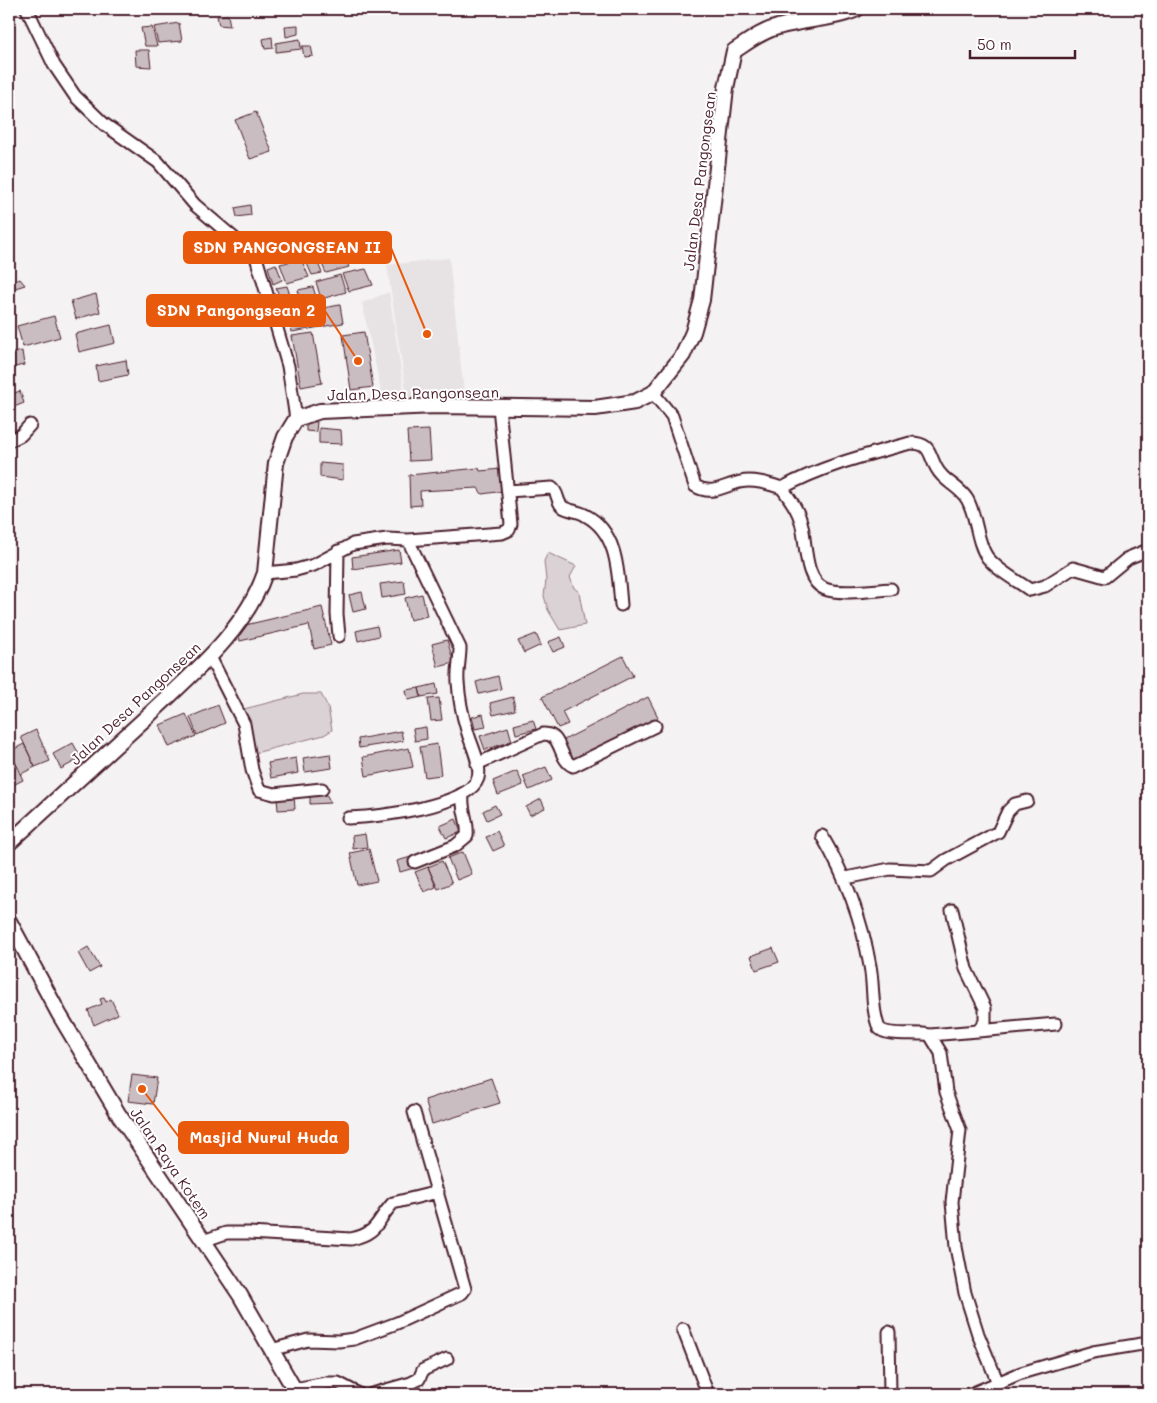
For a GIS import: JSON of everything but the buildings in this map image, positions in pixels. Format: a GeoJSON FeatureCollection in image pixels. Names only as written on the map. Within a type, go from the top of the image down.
{"type":"FeatureCollection","features":[{"type":"Feature","properties":{"kind":"street"},"geometry":{"type":"LineString","coordinates":[[27,9],[54,64],[79,101],[104,124],[158,162],[195,205],[256,257],[288,366],[296,419]]}},
{"type":"Feature","properties":{"kind":"street","name":"Jalan Desa Pangongsean"},"geometry":{"type":"LineString","coordinates":[[616,406],[635,402],[653,393],[683,355],[693,332],[702,300],[726,88],[734,51],[762,33],[778,27],[836,16],[857,9]]}},
{"type":"Feature","properties":{"kind":"street"},"geometry":{"type":"LineString","coordinates":[[653,393],[672,416],[695,486],[710,492],[741,482],[782,488],[814,472],[846,461],[910,443],[919,443],[925,446],[944,477],[961,491],[968,500],[986,555],[996,566],[1030,590],[1045,586],[1073,568],[1106,577],[1128,558],[1148,550]]}},
{"type":"Feature","properties":{"kind":"street","name":"Jalan Desa Pangonsean"},"geometry":{"type":"LineString","coordinates":[[9,843],[210,657],[244,613],[260,586],[265,573],[276,463],[285,437],[296,419],[320,411],[436,406],[596,408],[616,406]]}},
{"type":"Feature","properties":{"kind":"street"},"geometry":{"type":"LineString","coordinates":[[265,573],[296,570],[314,565],[338,551],[370,540],[408,540],[502,533],[509,530],[511,524],[499,407]]}},
{"type":"Feature","properties":{"kind":"street"},"geometry":{"type":"LineString","coordinates":[[9,441],[21,435],[30,425]]}},
{"type":"Feature","properties":{"kind":"street"},"geometry":{"type":"LineString","coordinates":[[508,491],[552,488],[557,492],[560,504],[565,508],[585,514],[600,526],[616,555],[621,605]]}},
{"type":"Feature","properties":{"kind":"street"},"geometry":{"type":"LineString","coordinates":[[782,488],[801,522],[812,576],[818,584],[826,590],[836,591],[891,589]]}},
{"type":"Feature","properties":{"kind":"street"},"geometry":{"type":"LineString","coordinates":[[348,818],[394,813],[463,795],[474,786],[479,776],[461,709],[457,680],[460,665],[460,648],[408,540]]}},
{"type":"Feature","properties":{"kind":"street"},"geometry":{"type":"LineString","coordinates":[[338,551],[337,614],[339,636]]}},
{"type":"Feature","properties":{"kind":"street"},"geometry":{"type":"LineString","coordinates":[[210,657],[244,724],[252,770],[259,790],[274,794],[322,789]]}},
{"type":"Feature","properties":{"kind":"street"},"geometry":{"type":"LineString","coordinates":[[477,764],[543,734],[548,734],[556,739],[568,764],[573,766],[655,726]]}},
{"type":"Feature","properties":{"kind":"street"},"geometry":{"type":"LineString","coordinates":[[415,862],[455,846],[467,836],[462,809],[463,795]]}},
{"type":"Feature","properties":{"kind":"street"},"geometry":{"type":"LineString","coordinates":[[846,878],[890,869],[931,871],[946,860],[998,832],[1008,811],[1015,804],[1027,801]]}},
{"type":"Feature","properties":{"kind":"street"},"geometry":{"type":"LineString","coordinates":[[822,836],[846,878],[864,939],[879,1028],[888,1034],[919,1033],[930,1035],[1056,1024]]}},
{"type":"Feature","properties":{"kind":"street"},"geometry":{"type":"LineString","coordinates":[[952,910],[966,970],[985,1008],[986,1022],[978,1031]]}},
{"type":"Feature","properties":{"kind":"street","name":"Jalan Raya Kotem"},"geometry":{"type":"LineString","coordinates":[[9,921],[59,1014],[119,1115],[240,1295],[296,1392]]}},
{"type":"Feature","properties":{"kind":"street"},"geometry":{"type":"LineString","coordinates":[[930,1035],[941,1053],[946,1092],[960,1130],[952,1202],[956,1247],[965,1293],[978,1334],[998,1383]]}},
{"type":"Feature","properties":{"kind":"street"},"geometry":{"type":"LineString","coordinates":[[271,1350],[308,1340],[339,1341],[354,1339],[397,1323],[462,1293],[465,1285],[414,1112]]}},
{"type":"Feature","properties":{"kind":"street"},"geometry":{"type":"LineString","coordinates":[[203,1240],[226,1233],[351,1239],[365,1236],[376,1229],[393,1203],[438,1192]]}},
{"type":"Feature","properties":{"kind":"street"},"geometry":{"type":"LineString","coordinates":[[683,1329],[708,1394]]}},
{"type":"Feature","properties":{"kind":"street"},"geometry":{"type":"LineString","coordinates":[[888,1332],[890,1394]]}},
{"type":"Feature","properties":{"kind":"street"},"geometry":{"type":"LineString","coordinates":[[972,1394],[987,1391],[998,1383],[1021,1373],[1093,1352],[1148,1343]]}},
{"type":"Feature","properties":{"kind":"street"},"geometry":{"type":"LineString","coordinates":[[372,1394],[419,1380],[423,1370],[447,1359]]}},
{"type":"Feature","properties":{"kind":"street"},"geometry":{"type":"LineString","coordinates":[[296,1392],[326,1383],[338,1383],[358,1394]]}},
{"type":"Feature","properties":{"kind":"shaded area"},"geometry":{"type":"Polygon","coordinates":[[[449,258],[465,403],[408,404],[387,265],[449,258]]]}},
{"type":"Feature","properties":{"kind":"shaded area"},"geometry":{"type":"Polygon","coordinates":[[[389,292],[406,405],[384,404],[362,303],[389,292]]]}},
{"type":"Feature","properties":{"kind":"shaded area"},"geometry":{"type":"Polygon","coordinates":[[[548,553],[576,566],[570,577],[574,588],[579,592],[585,625],[560,630],[548,610],[544,596],[546,580],[544,561],[548,553]]]}},
{"type":"Feature","properties":{"kind":"shaded area"},"geometry":{"type":"Polygon","coordinates":[[[303,694],[321,694],[328,707],[332,730],[324,735],[255,753],[244,709],[303,694]]]}},
{"type":"Feature","properties":{"kind":"place","name":"SDN PANGONGSEAN II"},"geometry":{"type":"Point","coordinates":[427,334]}},
{"type":"Feature","properties":{"kind":"place","name":"SDN Pangongsean 2"},"geometry":{"type":"Point","coordinates":[358,361]}},
{"type":"Feature","properties":{"kind":"place","name":"Masjid Nurul Huda"},"geometry":{"type":"Point","coordinates":[142,1089]}}]}
